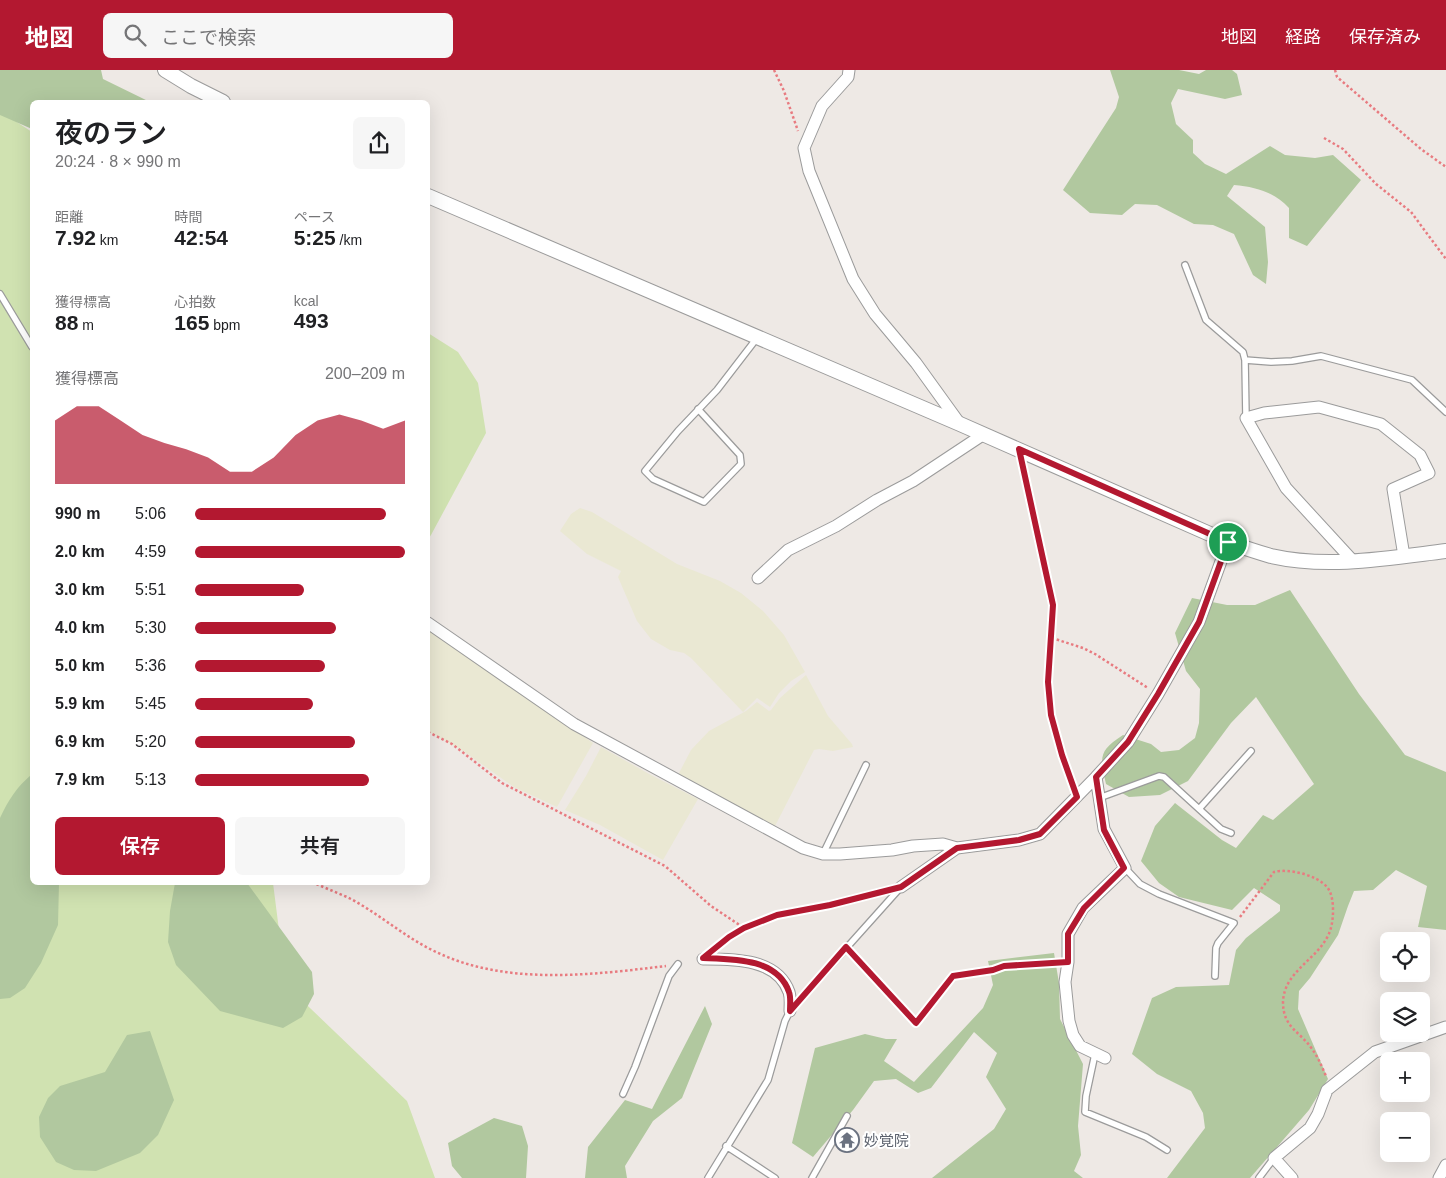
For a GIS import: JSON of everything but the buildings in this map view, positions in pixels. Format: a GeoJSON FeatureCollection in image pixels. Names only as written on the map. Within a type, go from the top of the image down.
{"type":"FeatureCollection","features":[{"type":"Feature","properties":{"kind":"street"},"geometry":{"type":"LineString","coordinates":[[165,70],[219,100]]}},
{"type":"Feature","properties":{"kind":"street"},"geometry":{"type":"LineString","coordinates":[[849,70],[848,77],[822,106],[804,148],[809,171],[852,279],[875,314],[916,363],[960,424]]}},
{"type":"Feature","properties":{"kind":"street"},"geometry":{"type":"LineString","coordinates":[[430,197],[1019,449],[1228,542],[1272,556],[1311,561],[1354,561],[1446,551]]}},
{"type":"Feature","properties":{"kind":"street"},"geometry":{"type":"LineString","coordinates":[[1354,561],[1286,488],[1246,418],[1264,413],[1320,407],[1382,424],[1420,455],[1428,473],[1393,489],[1404,556]]}},
{"type":"Feature","properties":{"kind":"street"},"geometry":{"type":"LineString","coordinates":[[758,578],[788,550],[836,526],[876,500],[913,481],[984,434]]}},
{"type":"Feature","properties":{"kind":"street"},"geometry":{"type":"LineString","coordinates":[[430,624],[574,724],[803,848],[823,854],[892,850],[913,846],[943,844],[957,848],[1019,840],[1040,834],[1128,742],[1199,622],[1228,542]]}},
{"type":"Feature","properties":{"kind":"street"},"geometry":{"type":"LineString","coordinates":[[1096,777],[1104,830],[1124,868],[1084,908],[1068,934],[1068,962],[1065,982],[1069,1021],[1073,1035],[1080,1046],[1100,1056]]}},
{"type":"Feature","properties":{"kind":"street"},"geometry":{"type":"LineString","coordinates":[[901,887],[957,848]]}},
{"type":"Feature","properties":{"kind":"street"},"geometry":{"type":"LineString","coordinates":[[703,958],[749,962],[769,969],[782,978],[790,994],[790,1011]]}},
{"type":"Feature","properties":{"kind":"street"},"geometry":{"type":"LineString","coordinates":[[1292,1178],[1274,1158],[1310,1128],[1318,1114],[1327,1090],[1375,1052],[1446,1027]]}},
{"type":"Feature","properties":{"kind":"street"},"geometry":{"type":"LineString","coordinates":[[1440,1178],[1446,1165]]}},
{"type":"Feature","properties":{"kind":"lane"},"geometry":{"type":"LineString","coordinates":[[1185,265],[1206,320],[1243,352],[1245,360],[1246,418]]}},
{"type":"Feature","properties":{"kind":"lane"},"geometry":{"type":"LineString","coordinates":[[0,294],[30,344]]}},
{"type":"Feature","properties":{"kind":"lane"},"geometry":{"type":"LineString","coordinates":[[698,409],[740,455],[741,464],[704,502],[653,479],[645,471],[678,431],[698,409],[716,390],[757,338]]}},
{"type":"Feature","properties":{"kind":"lane"},"geometry":{"type":"LineString","coordinates":[[1245,360],[1292,361],[1321,356],[1412,380],[1446,412]]}},
{"type":"Feature","properties":{"kind":"lane"},"geometry":{"type":"LineString","coordinates":[[1199,809],[1251,751]]}},
{"type":"Feature","properties":{"kind":"lane"},"geometry":{"type":"LineString","coordinates":[[823,854],[866,764]]}},
{"type":"Feature","properties":{"kind":"lane"},"geometry":{"type":"LineString","coordinates":[[1099,798],[1159,776],[1164,777],[1222,829],[1231,833]]}},
{"type":"Feature","properties":{"kind":"lane"},"geometry":{"type":"LineString","coordinates":[[1124,868],[1140,884],[1159,894],[1234,923],[1216,948],[1215,976]]}},
{"type":"Feature","properties":{"kind":"lane"},"geometry":{"type":"LineString","coordinates":[[708,1178],[768,1080],[785,1021],[790,1011],[901,887]]}},
{"type":"Feature","properties":{"kind":"lane"},"geometry":{"type":"LineString","coordinates":[[846,947],[916,1023],[953,976],[993,970],[1004,966],[1068,962]]}},
{"type":"Feature","properties":{"kind":"lane"},"geometry":{"type":"LineString","coordinates":[[623,1094],[669,976],[678,964]]}},
{"type":"Feature","properties":{"kind":"lane"},"geometry":{"type":"LineString","coordinates":[[1100,1056],[1086,1096],[1086,1112],[1146,1137],[1167,1150]]}},
{"type":"Feature","properties":{"kind":"lane"},"geometry":{"type":"LineString","coordinates":[[812,1178],[847,1116]]}},
{"type":"Feature","properties":{"kind":"lane"},"geometry":{"type":"LineString","coordinates":[[726,1146],[775,1178]]}},
{"type":"Feature","properties":{"kind":"lane"},"geometry":{"type":"LineString","coordinates":[[1259,1178],[1274,1158]]}},
{"type":"Feature","properties":{"kind":"path"},"geometry":{"type":"LineString","coordinates":[[774,70],[784,91],[804,148]]}},
{"type":"Feature","properties":{"kind":"path"},"geometry":{"type":"LineString","coordinates":[[1335,70],[1337,77],[1421,149],[1446,167]]}},
{"type":"Feature","properties":{"kind":"path"},"geometry":{"type":"LineString","coordinates":[[1324,138],[1342,149],[1376,184],[1411,212],[1446,259]]}},
{"type":"Feature","properties":{"kind":"path"},"geometry":{"type":"LineString","coordinates":[[1019,449],[1053,605],[1048,682],[1051,715],[1062,755],[1077,797]]}},
{"type":"Feature","properties":{"kind":"path"},"geometry":{"type":"LineString","coordinates":[[1052,638],[1084,648],[1158,694]]}},
{"type":"Feature","properties":{"kind":"path"},"geometry":{"type":"LineString","coordinates":[[430,733],[452,744],[502,783],[665,866],[710,906],[744,928]]}},
{"type":"Feature","properties":{"kind":"path"},"geometry":{"type":"LineString","coordinates":[[1234,923],[1274,872],[1280,870],[1292,871],[1311,876],[1327,886],[1331,894],[1334,916],[1330,931],[1322,946],[1291,977],[1286,986],[1283,1002],[1285,1016],[1290,1026],[1312,1048],[1332,1086]]}},
{"type":"Feature","properties":{"kind":"path"},"geometry":{"type":"LineString","coordinates":[[319,885],[348,898],[433,951],[458,961],[507,973],[534,975],[608,972],[678,964]]}},
{"type":"Feature","properties":{"kind":"path"},"geometry":{"type":"LineString","coordinates":[[703,958],[729,937],[744,928],[777,915],[830,905],[901,887]]}},
{"type":"Feature","properties":{"kind":"shaded area"},"geometry":{"type":"Polygon","coordinates":[[[580,508],[592,512],[677,564],[720,581],[741,593],[763,611],[784,635],[805,672],[791,681],[779,693],[770,707],[757,698],[743,712],[691,658],[684,653],[670,650],[651,639],[637,621],[618,577],[621,571],[587,554],[560,531],[571,514],[580,508]]]}},
{"type":"Feature","properties":{"kind":"shaded area"},"geometry":{"type":"Polygon","coordinates":[[[430,628],[593,743],[557,807],[514,787],[463,751],[430,732],[430,628]]]}},
{"type":"Feature","properties":{"kind":"shaded area"},"geometry":{"type":"Polygon","coordinates":[[[806,675],[828,716],[853,747],[833,751],[814,750],[774,828],[678,775],[691,750],[709,731],[746,711],[757,702],[769,711],[771,710],[780,698],[806,675]]]}},
{"type":"Feature","properties":{"kind":"shaded area"},"geometry":{"type":"Polygon","coordinates":[[[601,747],[698,799],[663,860],[600,825],[565,810],[601,747]]]}},
{"type":"Feature","properties":{"kind":"green space"},"geometry":{"type":"Polygon","coordinates":[[[0,70],[101,70],[103,79],[146,100],[30,100],[30,128],[0,115],[0,70]]]}},
{"type":"Feature","properties":{"kind":"green space"},"geometry":{"type":"Polygon","coordinates":[[[1110,70],[1179,70],[1199,74],[1206,70],[1232,70],[1237,74],[1242,95],[1225,99],[1178,89],[1171,103],[1176,124],[1193,140],[1193,153],[1205,164],[1226,174],[1270,146],[1285,155],[1315,158],[1333,155],[1361,180],[1307,246],[1289,238],[1289,208],[1283,202],[1264,191],[1234,185],[1227,196],[1265,227],[1268,262],[1266,284],[1253,275],[1234,234],[1213,225],[1194,224],[1157,205],[1135,204],[1122,215],[1090,213],[1063,190],[1116,108],[1119,97],[1110,70]]]}},
{"type":"Feature","properties":{"kind":"green space"},"geometry":{"type":"Polygon","coordinates":[[[0,111],[30,131],[30,885],[273,885],[286,985],[407,1101],[435,1178],[0,1178],[0,111]]]}},
{"type":"Feature","properties":{"kind":"green space"},"geometry":{"type":"Polygon","coordinates":[[[430,334],[458,352],[478,383],[486,433],[430,536],[430,334]]]}},
{"type":"Feature","properties":{"kind":"green space"},"geometry":{"type":"Polygon","coordinates":[[[1290,590],[1359,694],[1405,755],[1446,772],[1446,930],[1418,927],[1427,886],[1396,870],[1373,890],[1354,891],[1338,935],[1310,978],[1299,991],[1298,1009],[1328,1079],[1309,1110],[1250,1178],[1167,1178],[1205,1128],[1203,1113],[1191,1091],[1157,1074],[1132,1054],[1152,998],[1176,987],[1229,985],[1236,950],[1246,938],[1280,911],[1280,905],[1254,888],[1232,910],[1179,897],[1159,883],[1141,861],[1155,826],[1175,803],[1222,840],[1236,848],[1263,815],[1273,820],[1314,784],[1256,697],[1231,723],[1188,781],[1160,795],[1129,797],[1106,784],[1102,761],[1103,755],[1109,746],[1123,735],[1151,744],[1161,752],[1179,750],[1195,738],[1199,723],[1200,689],[1186,671],[1175,633],[1192,598],[1227,605],[1255,605],[1290,590]]]}},
{"type":"Feature","properties":{"kind":"green space"},"geometry":{"type":"Polygon","coordinates":[[[30,776],[30,885],[59,885],[58,925],[41,963],[25,988],[10,998],[0,999],[0,818],[13,794],[30,776]]]}},
{"type":"Feature","properties":{"kind":"green space"},"geometry":{"type":"Polygon","coordinates":[[[175,885],[248,885],[312,972],[314,994],[302,1017],[283,1028],[220,1011],[176,965],[168,942],[170,911],[175,885]]]}},
{"type":"Feature","properties":{"kind":"green space"},"geometry":{"type":"Polygon","coordinates":[[[1054,953],[1059,983],[1060,1019],[1083,1064],[1078,1126],[1081,1155],[1074,1171],[1083,1178],[932,1178],[994,1129],[1006,1109],[986,1077],[997,1053],[974,1032],[931,1088],[918,1093],[896,1079],[874,1081],[853,1110],[813,1157],[792,1143],[815,1048],[865,1034],[886,1039],[897,1039],[884,1061],[914,1082],[983,1008],[993,985],[988,961],[1054,953]]]}},
{"type":"Feature","properties":{"kind":"green space"},"geometry":{"type":"Polygon","coordinates":[[[705,1006],[712,1024],[682,1098],[653,1121],[625,1166],[627,1178],[585,1178],[588,1147],[625,1100],[652,1109],[705,1006]]]}},
{"type":"Feature","properties":{"kind":"green space"},"geometry":{"type":"Polygon","coordinates":[[[150,1031],[174,1100],[158,1135],[140,1153],[96,1171],[74,1170],[56,1162],[40,1137],[39,1117],[48,1098],[60,1086],[105,1072],[127,1035],[150,1031]]]}},
{"type":"Feature","properties":{"kind":"green space"},"geometry":{"type":"Polygon","coordinates":[[[494,1118],[522,1126],[528,1146],[526,1178],[462,1178],[452,1166],[448,1143],[494,1118]]]}},
{"type":"Feature","properties":{"kind":"place","name":"妙覚院"},"geometry":{"type":"Point","coordinates":[847,1140]}},
{"type":"Feature","properties":{"kind":"route"},"geometry":{"type":"LineString","coordinates":[[1019,449],[1228,542],[1199,622],[1128,742],[1096,777],[1104,830],[1124,868],[1084,908],[1068,934],[1068,962],[1004,966],[993,970],[953,976],[916,1023],[846,947],[790,1011],[790,994],[782,978],[769,969],[749,962],[703,958],[729,937],[744,928],[777,915],[830,905],[901,887],[957,848],[1019,840],[1040,834],[1077,797],[1062,755],[1051,715],[1048,682],[1053,605],[1019,449]]}}]}
